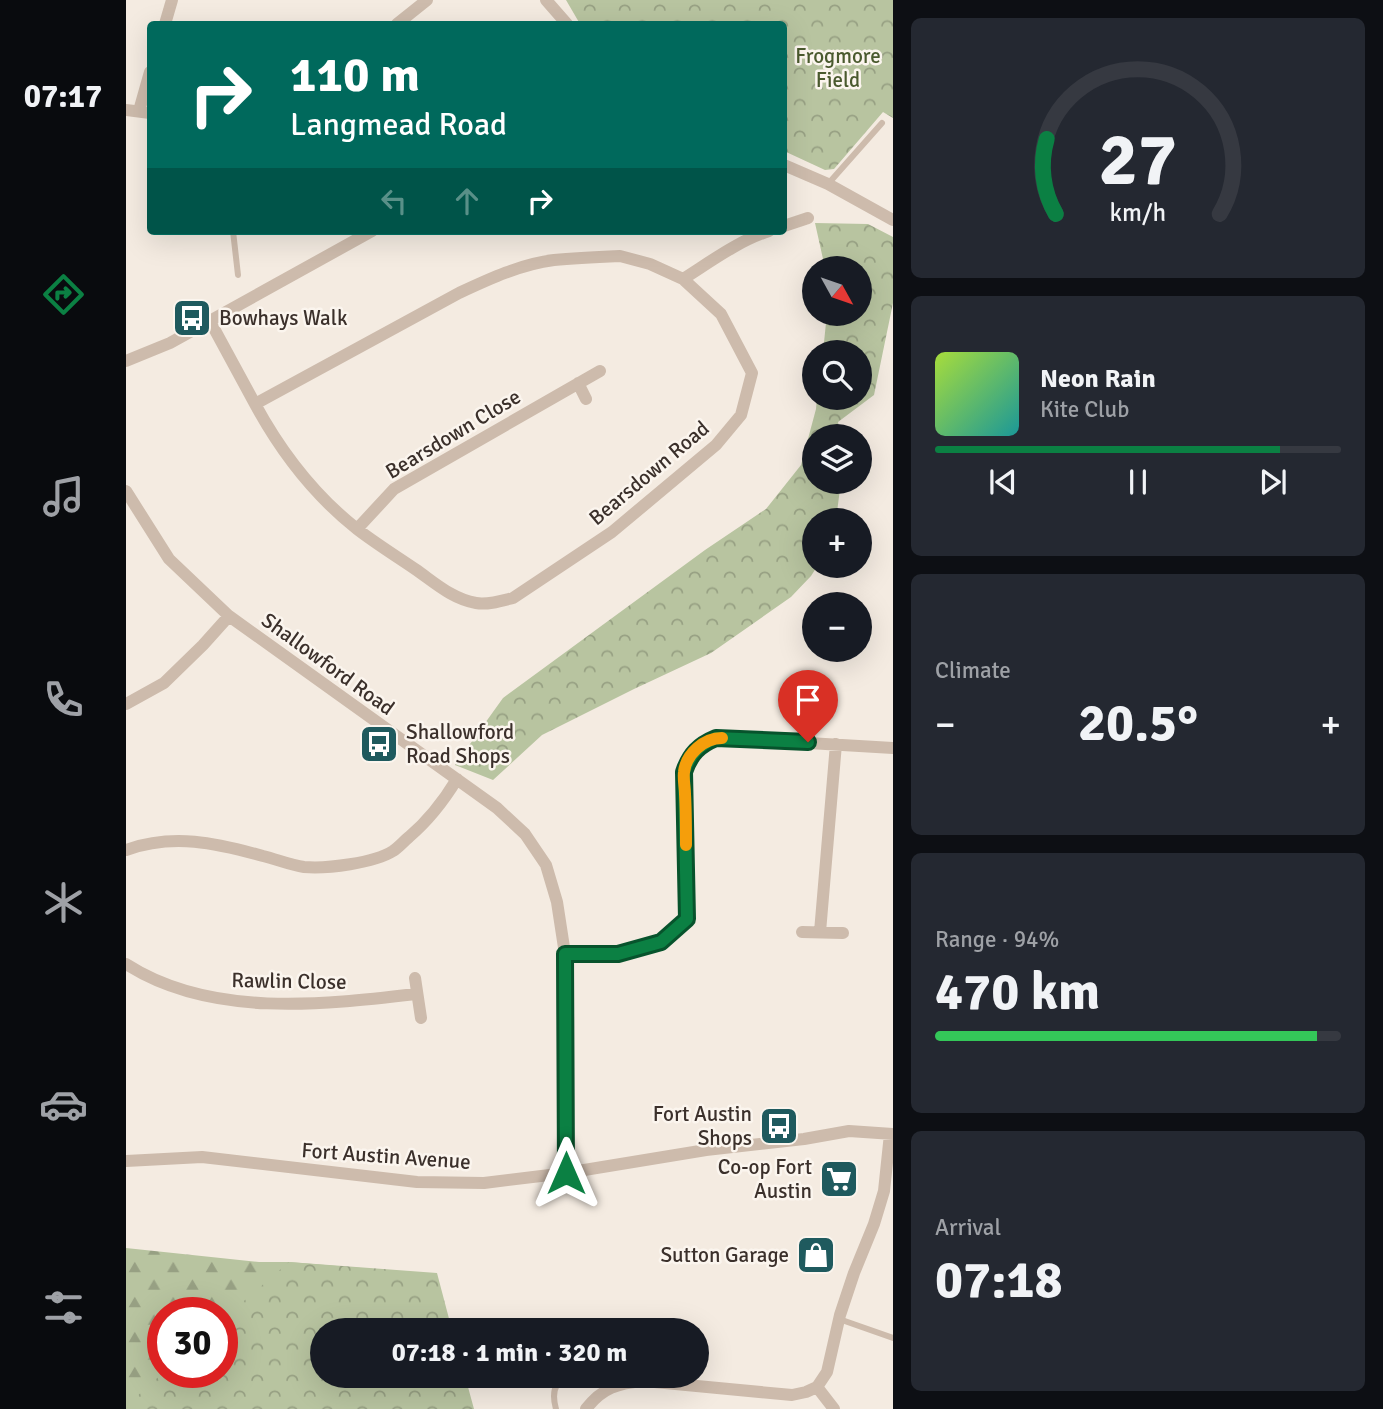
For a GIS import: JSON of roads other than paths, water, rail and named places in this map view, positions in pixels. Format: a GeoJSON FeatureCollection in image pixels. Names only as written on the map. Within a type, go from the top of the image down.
{"type":"FeatureCollection","features":[{"type":"Feature","properties":{"kind":"street"},"geometry":{"type":"LineString","coordinates":[[166,21],[172,0]]}},
{"type":"Feature","properties":{"kind":"street"},"geometry":{"type":"LineString","coordinates":[[401,21],[427,0]]}},
{"type":"Feature","properties":{"kind":"street"},"geometry":{"type":"LineString","coordinates":[[546,0],[564,21]]}},
{"type":"Feature","properties":{"kind":"street"},"geometry":{"type":"LineString","coordinates":[[138,112],[147,82]]}},
{"type":"Feature","properties":{"kind":"street"},"geometry":{"type":"LineString","coordinates":[[787,166],[828,184],[893,219]]}},
{"type":"Feature","properties":{"kind":"street"},"geometry":{"type":"LineString","coordinates":[[787,225],[808,218]]}},
{"type":"Feature","properties":{"kind":"street"},"geometry":{"type":"LineString","coordinates":[[126,360],[170,343],[365,235]]}},
{"type":"Feature","properties":{"kind":"street"},"geometry":{"type":"LineString","coordinates":[[683,279],[758,235]]}},
{"type":"Feature","properties":{"kind":"street","name":"Bearsdown Road"},"geometry":{"type":"LineString","coordinates":[[210,321],[255,404],[267,426],[296,469],[317,494],[356,529],[456,597],[477,603],[495,603],[513,598],[612,532],[716,445],[741,415],[752,373],[721,314],[683,279],[650,264],[620,256],[551,261],[513,270],[459,293],[255,404]]}},
{"type":"Feature","properties":{"kind":"street","name":"Bearsdown Close"},"geometry":{"type":"LineString","coordinates":[[356,529],[394,489],[600,371]]}},
{"type":"Feature","properties":{"kind":"street"},"geometry":{"type":"LineString","coordinates":[[578,383],[586,399]]}},
{"type":"Feature","properties":{"kind":"street","name":"Shallowford Road"},"geometry":{"type":"LineString","coordinates":[[126,491],[169,559],[229,616],[497,808],[526,834],[546,865],[557,901],[565,954],[566,1173]]}},
{"type":"Feature","properties":{"kind":"street"},"geometry":{"type":"LineString","coordinates":[[126,704],[164,683],[229,616]]}},
{"type":"Feature","properties":{"kind":"street"},"geometry":{"type":"LineString","coordinates":[[565,954],[618,954],[661,942],[687,919],[684,772],[689,757],[705,742],[716,738],[893,748]]}},
{"type":"Feature","properties":{"kind":"street"},"geometry":{"type":"LineString","coordinates":[[820,932],[836,744]]}},
{"type":"Feature","properties":{"kind":"street"},"geometry":{"type":"LineString","coordinates":[[126,850],[143,844],[188,840],[304,867],[344,866],[392,852],[425,823],[457,779]]}},
{"type":"Feature","properties":{"kind":"street"},"geometry":{"type":"LineString","coordinates":[[802,932],[843,933]]}},
{"type":"Feature","properties":{"kind":"street","name":"Rawlin Close"},"geometry":{"type":"LineString","coordinates":[[126,964],[144,976],[181,990],[223,1000],[258,1004],[343,1002],[416,994]]}},
{"type":"Feature","properties":{"kind":"street"},"geometry":{"type":"LineString","coordinates":[[415,978],[421,1018]]}},
{"type":"Feature","properties":{"kind":"street","name":"Fort Austin Avenue"},"geometry":{"type":"LineString","coordinates":[[126,1161],[202,1157],[417,1182],[484,1183],[849,1131],[892,1134]]}},
{"type":"Feature","properties":{"kind":"street"},"geometry":{"type":"LineString","coordinates":[[709,1388],[780,1395],[817,1387],[827,1372],[839,1319],[884,1191],[892,1134]]}},
{"type":"Feature","properties":{"kind":"street"},"geometry":{"type":"LineString","coordinates":[[817,1387],[834,1409]]}},
{"type":"Feature","properties":{"kind":"street"},"geometry":{"type":"LineString","coordinates":[[586,1409],[610,1388]]}},
{"type":"Feature","properties":{"kind":"lane"},"geometry":{"type":"LineString","coordinates":[[828,184],[882,123]]}},
{"type":"Feature","properties":{"kind":"lane"},"geometry":{"type":"LineString","coordinates":[[233,235],[238,275]]}},
{"type":"Feature","properties":{"kind":"lane"},"geometry":{"type":"LineString","coordinates":[[839,1319],[893,1338]]}},
{"type":"Feature","properties":{"kind":"lane"},"geometry":{"type":"LineString","coordinates":[[555,1388],[556,1409]]}},
{"type":"Feature","properties":{"kind":"place","name":"Bowhays Walk"},"geometry":{"type":"Point","coordinates":[192,318]}},
{"type":"Feature","properties":{"kind":"place","name":"Shallowford Road Shops"},"geometry":{"type":"Point","coordinates":[379,744]}},
{"type":"Feature","properties":{"kind":"place","name":"Fort Austin Shops"},"geometry":{"type":"Point","coordinates":[779,1126]}},
{"type":"Feature","properties":{"kind":"place","name":"Co-op Fort Austin"},"geometry":{"type":"Point","coordinates":[839,1179]}},
{"type":"Feature","properties":{"kind":"place","name":"Sutton Garage"},"geometry":{"type":"Point","coordinates":[816,1255]}},
{"type":"Feature","properties":{"kind":"park label","name":"Frogmore Field"},"geometry":{"type":"Point","coordinates":[838,68]}}]}
